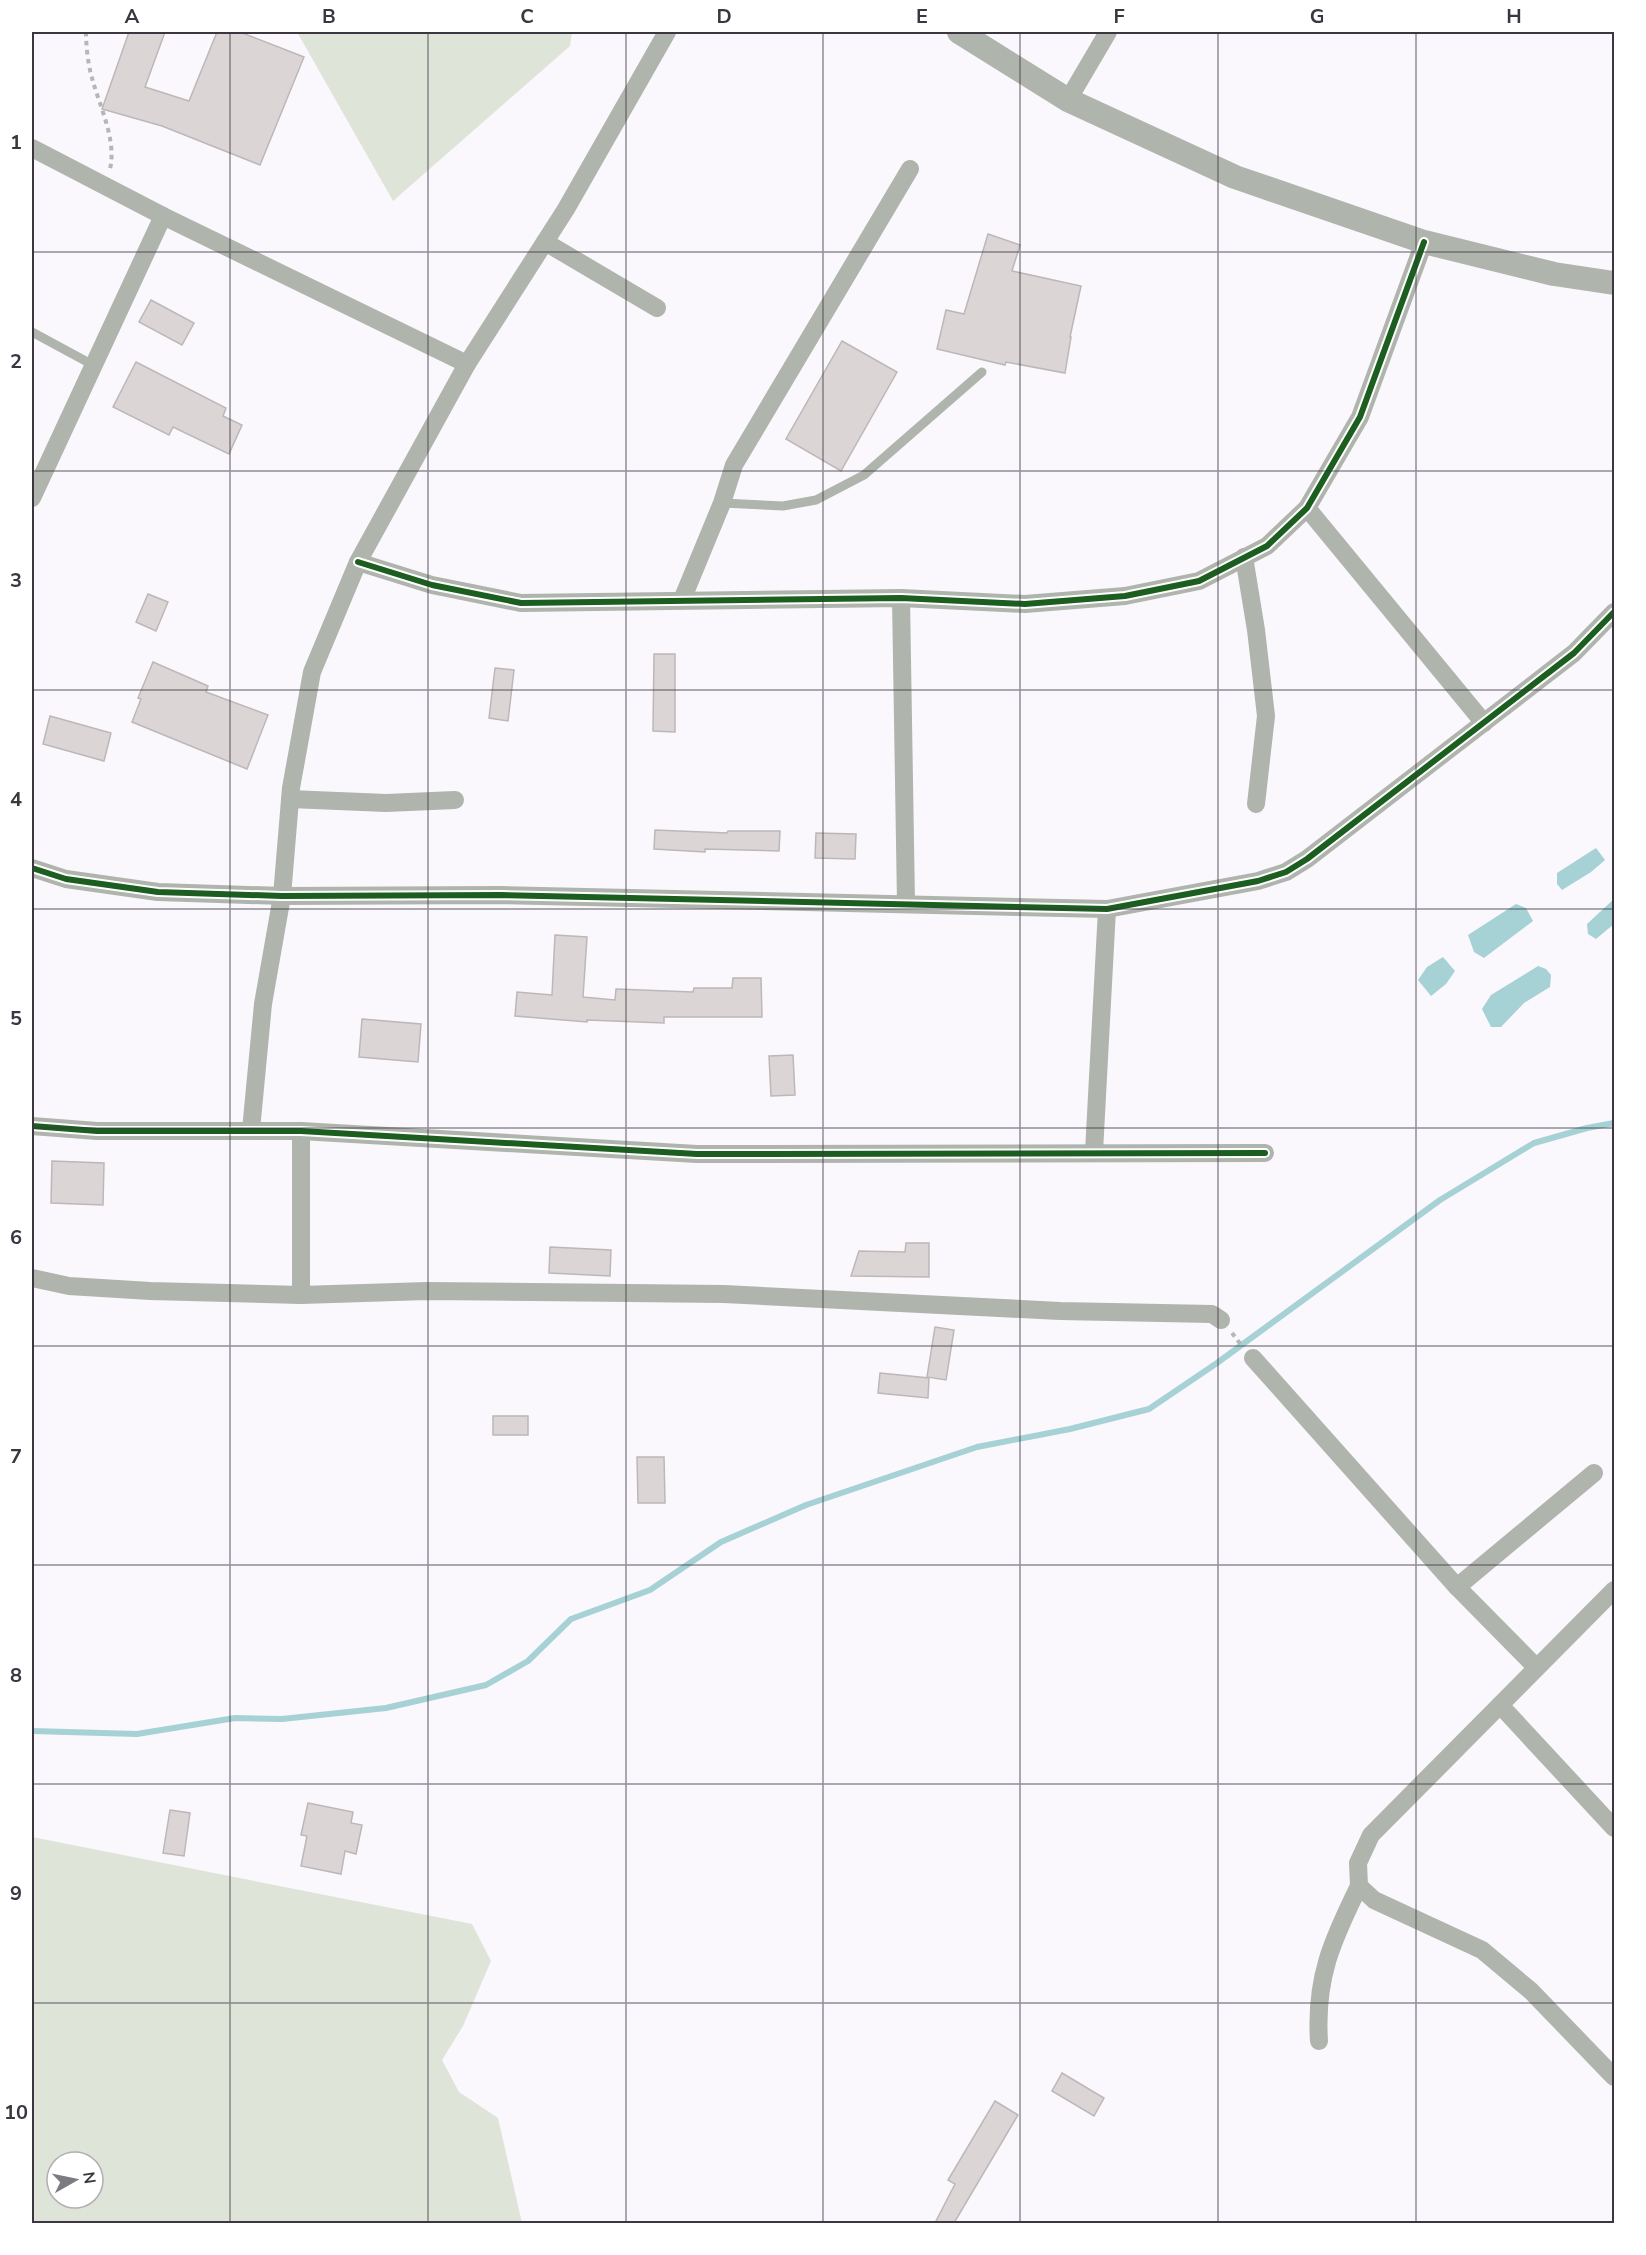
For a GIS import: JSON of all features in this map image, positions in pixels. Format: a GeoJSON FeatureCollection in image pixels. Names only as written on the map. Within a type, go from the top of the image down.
{"type":"FeatureCollection","features":[{"type":"Feature","properties":{"kind":"street"},"geometry":{"type":"LineString","coordinates":[[251,1130],[263,1004],[282,896],[290,799],[312,672],[358,562],[467,364],[545,242],[667,32]]}},
{"type":"Feature","properties":{"kind":"street"},"geometry":{"type":"LineString","coordinates":[[959,32],[1068,100],[1234,177],[1424,242],[1554,274],[1614,283]]}},
{"type":"Feature","properties":{"kind":"street"},"geometry":{"type":"LineString","coordinates":[[1068,100],[1108,32]]}},
{"type":"Feature","properties":{"kind":"street"},"geometry":{"type":"LineString","coordinates":[[32,148],[163,216],[467,364]]}},
{"type":"Feature","properties":{"kind":"street"},"geometry":{"type":"LineString","coordinates":[[682,600],[722,502],[734,465],[910,169]]}},
{"type":"Feature","properties":{"kind":"street"},"geometry":{"type":"LineString","coordinates":[[32,498],[163,216]]}},
{"type":"Feature","properties":{"kind":"street"},"geometry":{"type":"LineString","coordinates":[[545,242],[657,308]]}},
{"type":"Feature","properties":{"kind":"street"},"geometry":{"type":"LineString","coordinates":[[358,562],[432,585],[521,603],[901,598],[1025,604],[1125,596],[1199,581],[1267,546],[1307,508],[1360,417],[1424,242]]}},
{"type":"Feature","properties":{"kind":"street"},"geometry":{"type":"LineString","coordinates":[[1307,508],[1484,723]]}},
{"type":"Feature","properties":{"kind":"street"},"geometry":{"type":"LineString","coordinates":[[1244,557],[1256,630],[1266,716],[1256,804]]}},
{"type":"Feature","properties":{"kind":"street"},"geometry":{"type":"LineString","coordinates":[[901,598],[906,903]]}},
{"type":"Feature","properties":{"kind":"street"},"geometry":{"type":"LineString","coordinates":[[32,868],[66,879],[158,892],[282,896],[501,895],[1107,909],[1258,881],[1286,872],[1307,859],[1574,652],[1614,612]]}},
{"type":"Feature","properties":{"kind":"street"},"geometry":{"type":"LineString","coordinates":[[290,799],[386,803],[454,800]]}},
{"type":"Feature","properties":{"kind":"street"},"geometry":{"type":"LineString","coordinates":[[1094,1152],[1107,909]]}},
{"type":"Feature","properties":{"kind":"street"},"geometry":{"type":"LineString","coordinates":[[32,1126],[96,1131],[301,1131],[698,1154],[1265,1153]]}},
{"type":"Feature","properties":{"kind":"street"},"geometry":{"type":"LineString","coordinates":[[301,1131],[302,1295]]}},
{"type":"Feature","properties":{"kind":"street"},"geometry":{"type":"LineString","coordinates":[[32,1278],[69,1286],[302,1295],[427,1291],[724,1294],[1060,1311],[1212,1314],[1221,1320]]}},
{"type":"Feature","properties":{"kind":"street"},"geometry":{"type":"LineString","coordinates":[[1253,1358],[1457,1587],[1536,1667]]}},
{"type":"Feature","properties":{"kind":"street"},"geometry":{"type":"LineString","coordinates":[[1457,1587],[1594,1473]]}},
{"type":"Feature","properties":{"kind":"street"},"geometry":{"type":"LineString","coordinates":[[1319,2041],[1317,2013],[1320,1987],[1339,1928],[1359,1886],[1358,1863],[1371,1835],[1614,1590]]}},
{"type":"Feature","properties":{"kind":"street"},"geometry":{"type":"LineString","coordinates":[[1500,1705],[1614,1828]]}},
{"type":"Feature","properties":{"kind":"street"},"geometry":{"type":"LineString","coordinates":[[1359,1886],[1374,1900],[1482,1950],[1531,1991],[1614,2077]]}},
{"type":"Feature","properties":{"kind":"lane"},"geometry":{"type":"LineString","coordinates":[[32,332],[93,365]]}},
{"type":"Feature","properties":{"kind":"lane"},"geometry":{"type":"LineString","coordinates":[[722,502],[783,506],[816,500],[864,475],[982,372]]}},
{"type":"Feature","properties":{"kind":"path"},"geometry":{"type":"LineString","coordinates":[[86,32],[91,75],[108,132],[112,161],[106,186]]}},
{"type":"Feature","properties":{"kind":"path"},"geometry":{"type":"LineString","coordinates":[[1221,1320],[1253,1358]]}},
{"type":"Feature","properties":{"kind":"shaded area"},"geometry":{"type":"Polygon","coordinates":[[[297,32],[572,32],[570,46],[393,201],[297,32]]]}},
{"type":"Feature","properties":{"kind":"shaded area"},"geometry":{"type":"Polygon","coordinates":[[[32,1837],[472,1924],[491,1961],[463,2026],[442,2060],[459,2092],[498,2118],[522,2223],[32,2223],[32,1837]]]}},
{"type":"Feature","properties":{"kind":"water"},"geometry":{"type":"Polygon","coordinates":[[[1596,848],[1605,860],[1591,872],[1562,890],[1557,884],[1557,873],[1596,848]]]}},
{"type":"Feature","properties":{"kind":"water"},"geometry":{"type":"Polygon","coordinates":[[[1614,899],[1614,924],[1596,939],[1588,934],[1587,924],[1614,899]]]}},
{"type":"Feature","properties":{"kind":"water"},"geometry":{"type":"Polygon","coordinates":[[[1516,904],[1526,908],[1533,921],[1484,958],[1474,952],[1468,935],[1516,904]]]}},
{"type":"Feature","properties":{"kind":"water"},"geometry":{"type":"Polygon","coordinates":[[[1443,957],[1455,971],[1446,984],[1431,996],[1418,980],[1427,967],[1443,957]]]}},
{"type":"Feature","properties":{"kind":"water"},"geometry":{"type":"Polygon","coordinates":[[[1538,966],[1546,969],[1551,975],[1550,987],[1524,1003],[1501,1027],[1491,1027],[1482,1009],[1491,995],[1538,966]]]}},
{"type":"Feature","properties":{"kind":"building"},"geometry":{"type":"Polygon","coordinates":[[[129,32],[165,32],[145,87],[189,101],[217,32],[240,32],[304,57],[260,165],[162,126],[102,109],[129,32]]]}},
{"type":"Feature","properties":{"kind":"building"},"geometry":{"type":"Polygon","coordinates":[[[988,234],[1020,245],[1012,271],[1081,286],[1065,373],[1006,362],[1005,365],[937,349],[946,310],[964,314],[988,234]]]}},
{"type":"Feature","properties":{"kind":"building"},"geometry":{"type":"Polygon","coordinates":[[[151,300],[194,323],[182,345],[139,322],[151,300]]]}},
{"type":"Feature","properties":{"kind":"building"},"geometry":{"type":"Polygon","coordinates":[[[842,341],[897,372],[841,471],[786,439],[842,341]]]}},
{"type":"Feature","properties":{"kind":"building"},"geometry":{"type":"Polygon","coordinates":[[[136,362],[226,408],[223,416],[242,425],[229,454],[173,427],[169,435],[113,407],[136,362]]]}},
{"type":"Feature","properties":{"kind":"building"},"geometry":{"type":"Polygon","coordinates":[[[148,594],[168,602],[156,631],[136,622],[148,594]]]}},
{"type":"Feature","properties":{"kind":"building"},"geometry":{"type":"Polygon","coordinates":[[[654,654],[675,654],[675,732],[653,731],[654,654]]]}},
{"type":"Feature","properties":{"kind":"building"},"geometry":{"type":"Polygon","coordinates":[[[153,662],[208,686],[206,692],[268,715],[247,769],[132,722],[141,699],[138,698],[153,662]]]}},
{"type":"Feature","properties":{"kind":"building"},"geometry":{"type":"Polygon","coordinates":[[[495,668],[514,670],[508,721],[489,718],[495,668]]]}},
{"type":"Feature","properties":{"kind":"building"},"geometry":{"type":"Polygon","coordinates":[[[50,716],[111,733],[104,761],[43,744],[50,716]]]}},
{"type":"Feature","properties":{"kind":"building"},"geometry":{"type":"Polygon","coordinates":[[[655,830],[727,833],[728,831],[780,831],[779,851],[705,849],[705,852],[654,849],[655,830]]]}},
{"type":"Feature","properties":{"kind":"building"},"geometry":{"type":"Polygon","coordinates":[[[816,833],[856,834],[855,859],[815,858],[816,833]]]}},
{"type":"Feature","properties":{"kind":"building"},"geometry":{"type":"Polygon","coordinates":[[[555,935],[587,937],[583,997],[615,1000],[616,989],[693,992],[694,988],[732,988],[733,978],[761,978],[762,1017],[664,1017],[664,1023],[587,1020],[587,1022],[515,1016],[517,992],[552,995],[555,935]]]}},
{"type":"Feature","properties":{"kind":"building"},"geometry":{"type":"Polygon","coordinates":[[[362,1019],[421,1024],[418,1062],[359,1057],[362,1019]]]}},
{"type":"Feature","properties":{"kind":"building"},"geometry":{"type":"Polygon","coordinates":[[[793,1055],[795,1095],[771,1096],[769,1056],[793,1055]]]}},
{"type":"Feature","properties":{"kind":"building"},"geometry":{"type":"Polygon","coordinates":[[[52,1161],[104,1163],[103,1205],[51,1203],[52,1161]]]}},
{"type":"Feature","properties":{"kind":"building"},"geometry":{"type":"Polygon","coordinates":[[[906,1243],[929,1243],[929,1277],[851,1276],[859,1251],[905,1252],[906,1243]]]}},
{"type":"Feature","properties":{"kind":"building"},"geometry":{"type":"Polygon","coordinates":[[[550,1247],[611,1250],[610,1276],[549,1273],[550,1247]]]}},
{"type":"Feature","properties":{"kind":"building"},"geometry":{"type":"Polygon","coordinates":[[[935,1327],[954,1330],[946,1380],[927,1377],[935,1327]]]}},
{"type":"Feature","properties":{"kind":"building"},"geometry":{"type":"Polygon","coordinates":[[[880,1373],[929,1378],[928,1398],[878,1393],[880,1373]]]}},
{"type":"Feature","properties":{"kind":"building"},"geometry":{"type":"Polygon","coordinates":[[[493,1416],[528,1416],[528,1435],[493,1435],[493,1416]]]}},
{"type":"Feature","properties":{"kind":"building"},"geometry":{"type":"Polygon","coordinates":[[[637,1457],[664,1457],[665,1503],[638,1503],[637,1457]]]}},
{"type":"Feature","properties":{"kind":"building"},"geometry":{"type":"Polygon","coordinates":[[[308,1803],[353,1812],[351,1823],[362,1825],[356,1854],[345,1851],[341,1874],[301,1866],[307,1836],[301,1835],[308,1803]]]}},
{"type":"Feature","properties":{"kind":"building"},"geometry":{"type":"Polygon","coordinates":[[[170,1810],[190,1813],[184,1856],[163,1853],[170,1810]]]}},
{"type":"Feature","properties":{"kind":"building"},"geometry":{"type":"Polygon","coordinates":[[[1062,2073],[1104,2098],[1094,2116],[1052,2091],[1062,2073]]]}},
{"type":"Feature","properties":{"kind":"building"},"geometry":{"type":"Polygon","coordinates":[[[995,2101],[1018,2115],[954,2223],[935,2223],[955,2184],[948,2180],[995,2101]]]}},
{"type":"Feature","properties":{"kind":"waterway"},"geometry":{"type":"LineString","coordinates":[[32,1731],[137,1734],[235,1718],[282,1719],[386,1708],[486,1685],[528,1661],[571,1619],[650,1590],[721,1542],[806,1505],[977,1447],[1070,1429],[1149,1409],[1217,1363],[1440,1200],[1534,1143],[1614,1123]]}},
{"type":"Feature","properties":{"kind":"cycle path"},"geometry":{"type":"LineString","coordinates":[[358,562],[432,585],[521,603],[901,598],[1025,604],[1125,596],[1199,581],[1267,546],[1307,508],[1360,417],[1424,242]]}},
{"type":"Feature","properties":{"kind":"cycle path"},"geometry":{"type":"LineString","coordinates":[[32,868],[66,879],[158,892],[282,896],[501,895],[1107,909],[1258,881],[1286,872],[1307,859],[1574,653],[1614,612]]}},
{"type":"Feature","properties":{"kind":"cycle path"},"geometry":{"type":"LineString","coordinates":[[32,1126],[97,1131],[301,1131],[697,1154],[1265,1153]]}}]}
